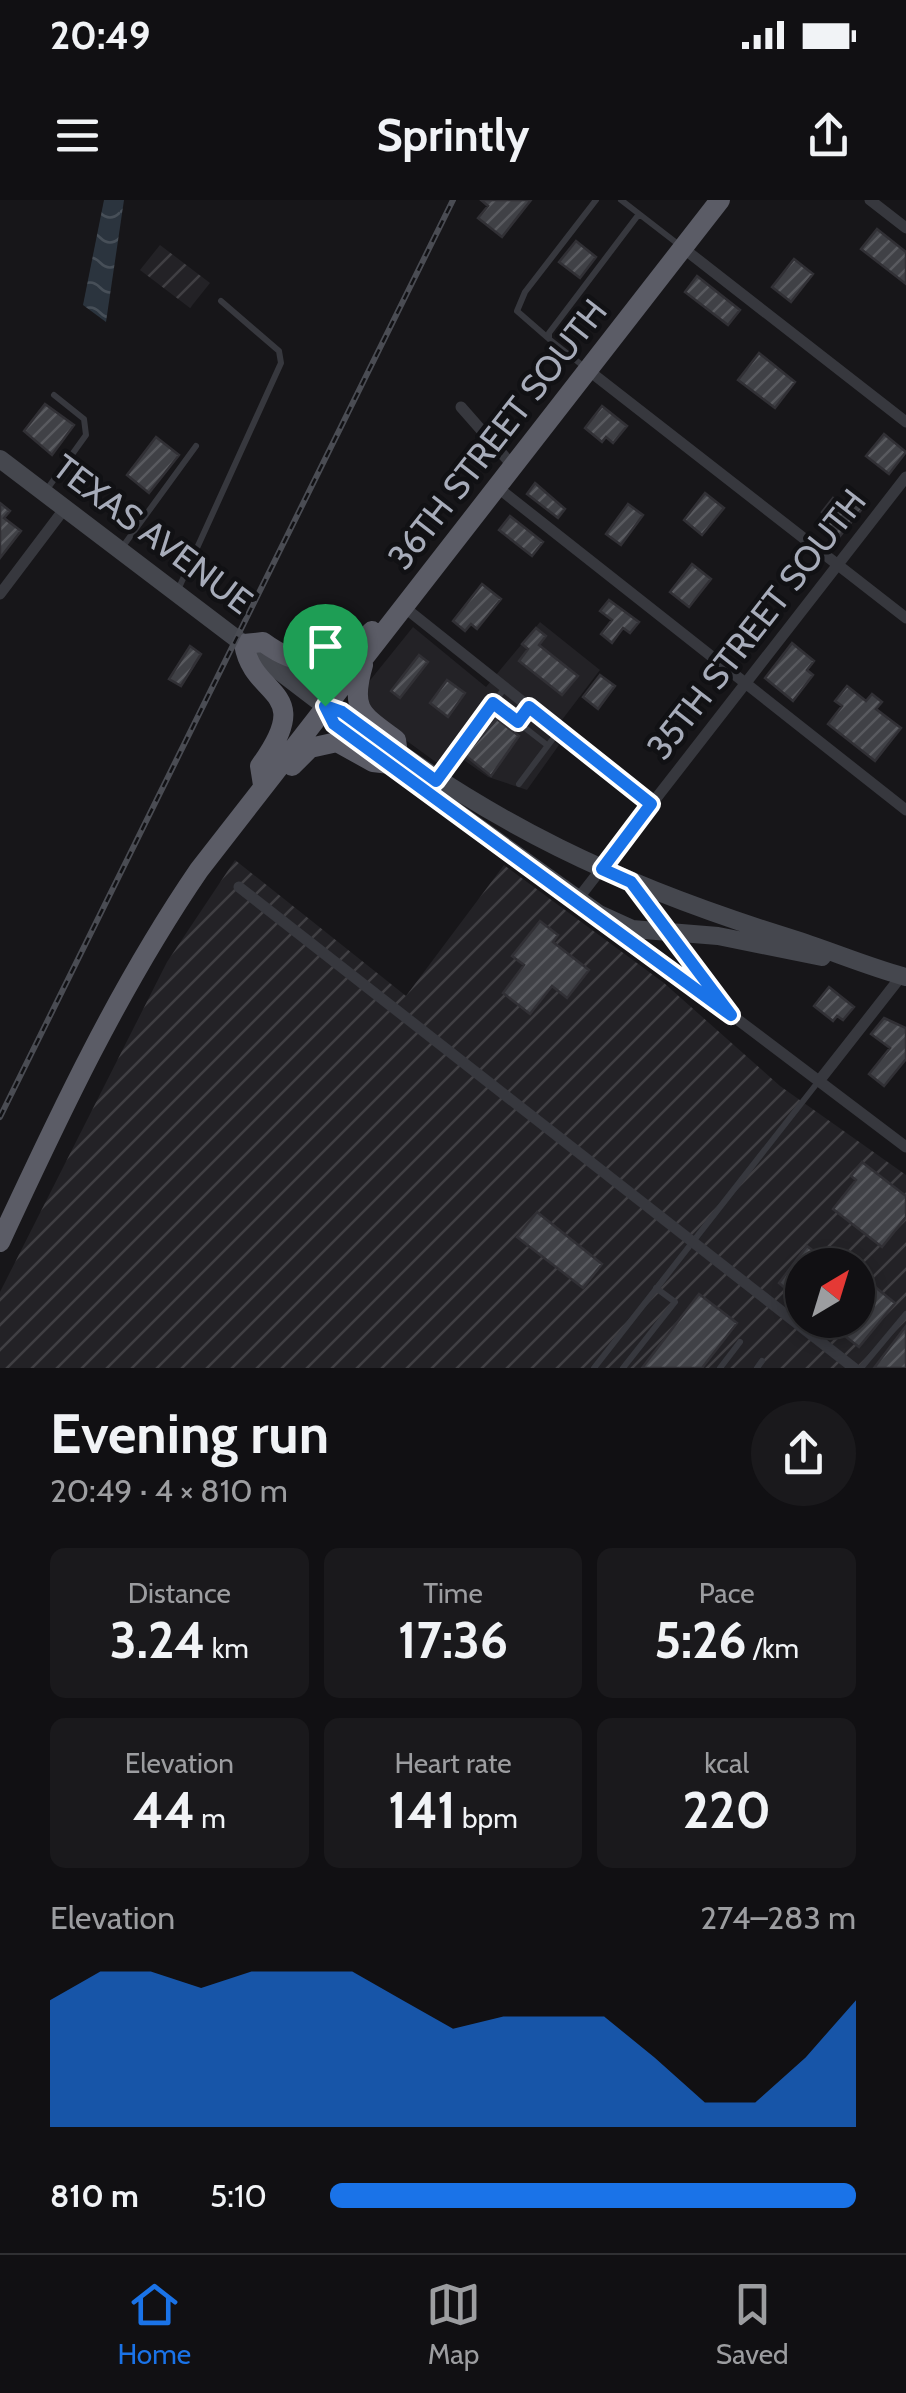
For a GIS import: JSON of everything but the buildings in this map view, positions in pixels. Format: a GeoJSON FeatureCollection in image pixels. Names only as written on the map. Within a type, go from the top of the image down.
{"type":"FeatureCollection","features":[{"type":"Feature","properties":{"kind":"highway","name":"36TH STREET SOUTH"},"geometry":{"type":"LineString","coordinates":[[201,868],[720,200]]}},
{"type":"Feature","properties":{"kind":"highway"},"geometry":{"type":"LineString","coordinates":[[263,785],[260,766],[277,742],[283,713],[270,685],[246,662],[244,644],[263,642],[278,653],[320,665],[362,643],[404,590],[426,579]]}},
{"type":"Feature","properties":{"kind":"highway"},"geometry":{"type":"LineString","coordinates":[[0,1242],[68,1093],[155,937],[201,868],[236,840],[310,748],[337,742],[373,762],[394,759],[396,740],[359,710],[355,697],[366,654]]}},
{"type":"Feature","properties":{"kind":"main road","name":"TEXAS AVENUE"},"geometry":{"type":"LineString","coordinates":[[0,459],[325,706],[334,724],[394,759]]}},
{"type":"Feature","properties":{"kind":"main road"},"geometry":{"type":"LineString","coordinates":[[394,759],[506,823],[631,882],[706,913],[904,974]]}},
{"type":"Feature","properties":{"kind":"main road"},"geometry":{"type":"LineString","coordinates":[[394,759],[577,900],[632,929],[718,936],[858,962]]}},
{"type":"Feature","properties":{"kind":"main road"},"geometry":{"type":"LineString","coordinates":[[631,882],[668,933]]}},
{"type":"Feature","properties":{"kind":"street"},"geometry":{"type":"LineString","coordinates":[[870,200],[906,228]]}},
{"type":"Feature","properties":{"kind":"street"},"geometry":{"type":"LineString","coordinates":[[683,248],[906,422]]}},
{"type":"Feature","properties":{"kind":"street"},"geometry":{"type":"LineString","coordinates":[[588,370],[906,618]]}},
{"type":"Feature","properties":{"kind":"street"},"geometry":{"type":"LineString","coordinates":[[461,407],[513,466]]}},
{"type":"Feature","properties":{"kind":"street","name":"35TH STREET SOUTH"},"geometry":{"type":"LineString","coordinates":[[577,900],[906,477]]}},
{"type":"Feature","properties":{"kind":"street"},"geometry":{"type":"LineString","coordinates":[[497,487],[906,810]]}},
{"type":"Feature","properties":{"kind":"street"},"geometry":{"type":"LineString","coordinates":[[0,594],[64,508]]}},
{"type":"Feature","properties":{"kind":"street"},"geometry":{"type":"LineString","coordinates":[[404,608],[651,804]]}},
{"type":"Feature","properties":{"kind":"street"},"geometry":{"type":"LineString","coordinates":[[239,887],[857,1368]]}},
{"type":"Feature","properties":{"kind":"street"},"geometry":{"type":"LineString","coordinates":[[599,914],[906,1147]]}},
{"type":"Feature","properties":{"kind":"street"},"geometry":{"type":"LineString","coordinates":[[668,933],[731,1015]]}},
{"type":"Feature","properties":{"kind":"street"},"geometry":{"type":"LineString","coordinates":[[819,1081],[904,974]]}},
{"type":"Feature","properties":{"kind":"lane"},"geometry":{"type":"LineString","coordinates":[[588,370],[517,311],[525,292],[596,200]]}},
{"type":"Feature","properties":{"kind":"lane"},"geometry":{"type":"LineString","coordinates":[[621,200],[683,248]]}},
{"type":"Feature","properties":{"kind":"lane"},"geometry":{"type":"LineString","coordinates":[[549,339],[549,333],[639,214]]}},
{"type":"Feature","properties":{"kind":"lane"},"geometry":{"type":"LineString","coordinates":[[177,594],[281,363],[279,350],[221,301]]}},
{"type":"Feature","properties":{"kind":"lane"},"geometry":{"type":"LineString","coordinates":[[44,493],[86,435],[84,419],[54,395]]}},
{"type":"Feature","properties":{"kind":"lane"},"geometry":{"type":"LineString","coordinates":[[120,550],[196,446]]}},
{"type":"Feature","properties":{"kind":"lane"},"geometry":{"type":"LineString","coordinates":[[436,781],[504,688]]}},
{"type":"Feature","properties":{"kind":"lane"},"geometry":{"type":"LineString","coordinates":[[493,703],[548,745]]}},
{"type":"Feature","properties":{"kind":"lane"},"geometry":{"type":"LineString","coordinates":[[518,722],[529,707]]}},
{"type":"Feature","properties":{"kind":"lane"},"geometry":{"type":"LineString","coordinates":[[519,784],[559,730]]}},
{"type":"Feature","properties":{"kind":"lane"},"geometry":{"type":"LineString","coordinates":[[596,1367],[819,1081]]}},
{"type":"Feature","properties":{"kind":"lane"},"geometry":{"type":"LineString","coordinates":[[623,1368],[674,1302],[656,1288]]}},
{"type":"Feature","properties":{"kind":"lane"},"geometry":{"type":"LineString","coordinates":[[857,1368],[906,1314]]}},
{"type":"Feature","properties":{"kind":"lane"},"geometry":{"type":"LineString","coordinates":[[720,1368],[740,1342]]}},
{"type":"Feature","properties":{"kind":"shaded area"},"geometry":{"type":"Polygon","coordinates":[[[160,245],[210,283],[190,308],[140,270],[160,245]]]}},
{"type":"Feature","properties":{"kind":"shaded area"},"geometry":{"type":"Polygon","coordinates":[[[540,622],[600,670],[549,737],[559,745],[527,790],[488,777],[458,756],[448,771],[374,717],[363,689],[413,627],[486,687],[540,622]]]}},
{"type":"Feature","properties":{"kind":"shaded area"},"geometry":{"type":"Polygon","coordinates":[[[235,860],[406,996],[504,865],[664,983],[780,1086],[906,1175],[906,1368],[0,1368],[0,1292],[167,962],[235,860]]]}},
{"type":"Feature","properties":{"kind":"water"},"geometry":{"type":"Polygon","coordinates":[[[104,200],[124,200],[106,322],[83,305],[104,200]]]}},
{"type":"Feature","properties":{"kind":"railway"},"geometry":{"type":"LineString","coordinates":[[0,1117],[453,200]]}},
{"type":"Feature","properties":{"kind":"route"},"geometry":{"type":"LineString","coordinates":[[493,703],[518,722],[529,707],[651,804],[602,869],[631,882],[731,1015],[599,914],[334,724],[325,706],[342,712],[436,781],[493,703]]}}]}
